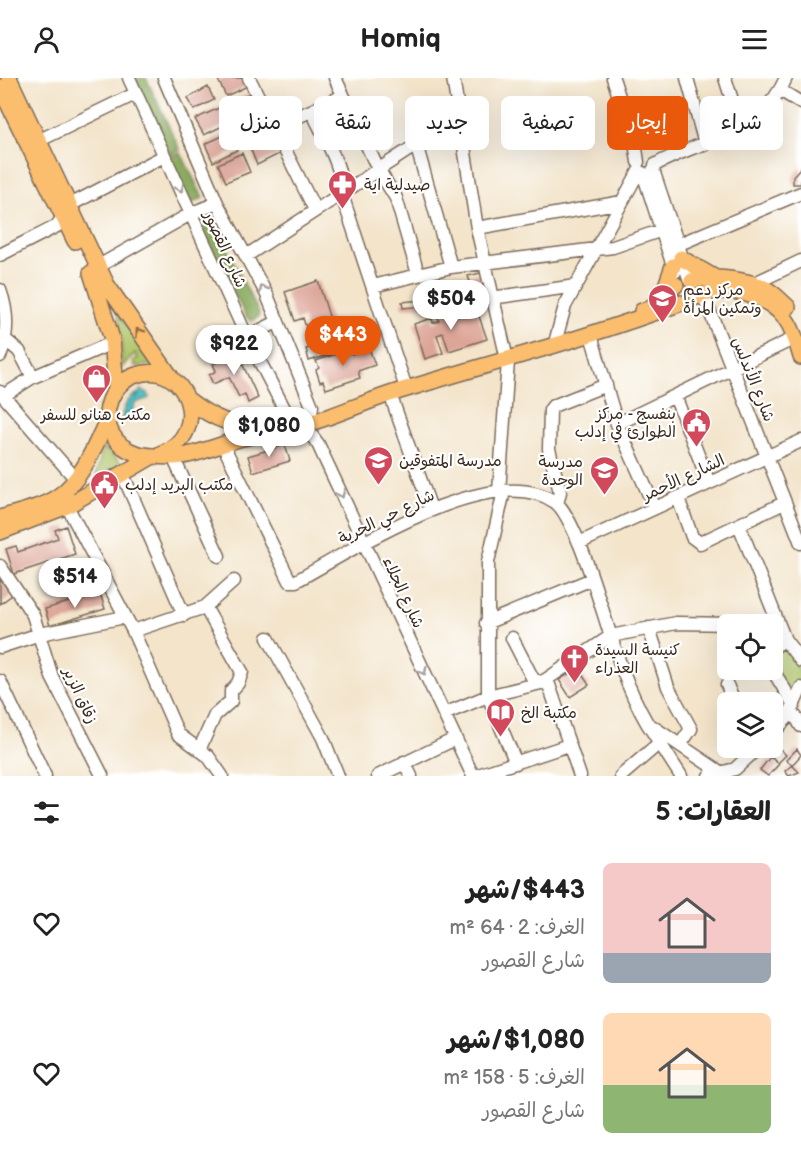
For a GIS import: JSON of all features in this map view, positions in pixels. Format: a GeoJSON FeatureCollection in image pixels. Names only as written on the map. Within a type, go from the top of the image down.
{"type":"FeatureCollection","features":[{"type":"Feature","properties":{"kind":"main road"},"geometry":{"type":"LineString","coordinates":[[8,81],[40,140],[66,210],[123,309],[188,399],[207,415],[229,424],[259,426],[305,421],[405,385],[591,336],[681,303],[691,303],[700,296],[727,292],[754,295],[786,318],[798,334]]}},
{"type":"Feature","properties":{"kind":"main road"},"geometry":{"type":"LineString","coordinates":[[8,81],[96,283],[112,343],[116,388],[107,409],[107,420],[118,443],[129,451],[162,456],[224,445],[305,421],[507,358],[556,339],[648,309],[684,282],[703,278],[753,284],[767,290],[790,309],[798,334],[801,357]]}},
{"type":"Feature","properties":{"kind":"main road"},"geometry":{"type":"LineString","coordinates":[[661,299],[677,256],[719,280]]}},
{"type":"Feature","properties":{"kind":"main road"},"geometry":{"type":"LineString","coordinates":[[684,282],[698,290],[700,296]]}},
{"type":"Feature","properties":{"kind":"main road"},"geometry":{"type":"LineString","coordinates":[[681,303],[674,294],[684,282]]}},
{"type":"Feature","properties":{"kind":"main road"},"geometry":{"type":"LineString","coordinates":[[116,388],[137,375],[156,374],[173,380]]}},
{"type":"Feature","properties":{"kind":"main road"},"geometry":{"type":"LineString","coordinates":[[0,532],[67,506],[162,456],[177,445],[185,434],[190,422],[188,399]]}},
{"type":"Feature","properties":{"kind":"main road"},"geometry":{"type":"LineString","coordinates":[[0,518],[57,497],[75,478],[107,420]]}},
{"type":"Feature","properties":{"kind":"street","name":"شارع القصور"},"geometry":{"type":"LineString","coordinates":[[129,78],[247,337],[287,414],[305,421],[312,406],[267,295],[217,203],[164,78]]}},
{"type":"Feature","properties":{"kind":"street"},"geometry":{"type":"LineString","coordinates":[[249,78],[258,96]]}},
{"type":"Feature","properties":{"kind":"street"},"geometry":{"type":"LineString","coordinates":[[335,78],[343,96]]}},
{"type":"Feature","properties":{"kind":"street"},"geometry":{"type":"LineString","coordinates":[[453,78],[456,96]]}},
{"type":"Feature","properties":{"kind":"street"},"geometry":{"type":"LineString","coordinates":[[614,78],[636,149],[646,165],[684,282]]}},
{"type":"Feature","properties":{"kind":"street"},"geometry":{"type":"LineString","coordinates":[[622,78],[662,230],[677,256]]}},
{"type":"Feature","properties":{"kind":"street"},"geometry":{"type":"LineString","coordinates":[[687,78],[700,126]]}},
{"type":"Feature","properties":{"kind":"street"},"geometry":{"type":"LineString","coordinates":[[775,96],[786,78]]}},
{"type":"Feature","properties":{"kind":"street"},"geometry":{"type":"LineString","coordinates":[[730,81],[734,96]]}},
{"type":"Feature","properties":{"kind":"street"},"geometry":{"type":"LineString","coordinates":[[780,90],[801,103]]}},
{"type":"Feature","properties":{"kind":"street"},"geometry":{"type":"LineString","coordinates":[[40,140],[135,94]]}},
{"type":"Feature","properties":{"kind":"street"},"geometry":{"type":"LineString","coordinates":[[302,115],[312,111],[339,172],[343,184],[342,195],[405,385]]}},
{"type":"Feature","properties":{"kind":"street"},"geometry":{"type":"LineString","coordinates":[[556,339],[565,306],[622,202],[646,165],[700,146]]}},
{"type":"Feature","properties":{"kind":"street"},"geometry":{"type":"LineString","coordinates":[[285,150],[315,210]]}},
{"type":"Feature","properties":{"kind":"street"},"geometry":{"type":"LineString","coordinates":[[369,150],[396,198],[418,274]]}},
{"type":"Feature","properties":{"kind":"street"},"geometry":{"type":"LineString","coordinates":[[246,256],[315,210],[342,195],[407,150]]}},
{"type":"Feature","properties":{"kind":"street"},"geometry":{"type":"LineString","coordinates":[[418,150],[451,267]]}},
{"type":"Feature","properties":{"kind":"street"},"geometry":{"type":"LineString","coordinates":[[464,150],[491,298],[507,358],[501,491],[488,561],[486,623],[488,696],[516,763]]}},
{"type":"Feature","properties":{"kind":"street"},"geometry":{"type":"LineString","coordinates":[[0,255],[57,226],[66,210],[164,156]]}},
{"type":"Feature","properties":{"kind":"street"},"geometry":{"type":"LineString","coordinates":[[677,256],[801,193]]}},
{"type":"Feature","properties":{"kind":"street"},"geometry":{"type":"LineString","coordinates":[[477,228],[622,202]]}},
{"type":"Feature","properties":{"kind":"street"},"geometry":{"type":"LineString","coordinates":[[97,267],[192,213],[217,203]]}},
{"type":"Feature","properties":{"kind":"street"},"geometry":{"type":"LineString","coordinates":[[372,286],[451,267],[613,247],[662,230]]}},
{"type":"Feature","properties":{"kind":"street"},"geometry":{"type":"LineString","coordinates":[[753,284],[801,261]]}},
{"type":"Feature","properties":{"kind":"street"},"geometry":{"type":"LineString","coordinates":[[491,298],[576,286]]}},
{"type":"Feature","properties":{"kind":"street"},"geometry":{"type":"LineString","coordinates":[[0,290],[4,302],[0,356]]}},
{"type":"Feature","properties":{"kind":"street","name":"شارع الأندلس"},"geometry":{"type":"LineString","coordinates":[[700,296],[801,543]]}},
{"type":"Feature","properties":{"kind":"street"},"geometry":{"type":"LineString","coordinates":[[247,337],[277,322]]}},
{"type":"Feature","properties":{"kind":"street"},"geometry":{"type":"LineString","coordinates":[[618,424],[798,334]]}},
{"type":"Feature","properties":{"kind":"street"},"geometry":{"type":"LineString","coordinates":[[591,336],[618,424],[655,508]]}},
{"type":"Feature","properties":{"kind":"street"},"geometry":{"type":"LineString","coordinates":[[3,337],[19,351],[33,377]]}},
{"type":"Feature","properties":{"kind":"street"},"geometry":{"type":"LineString","coordinates":[[75,478],[2,394],[33,377],[112,343]]}},
{"type":"Feature","properties":{"kind":"street"},"geometry":{"type":"LineString","coordinates":[[606,385],[553,406],[550,410],[549,449],[560,492],[557,504],[579,543],[630,694],[647,723],[663,740],[681,776]]}},
{"type":"Feature","properties":{"kind":"street"},"geometry":{"type":"LineString","coordinates":[[390,394],[431,509]]}},
{"type":"Feature","properties":{"kind":"street"},"geometry":{"type":"LineString","coordinates":[[675,396],[710,483]]}},
{"type":"Feature","properties":{"kind":"street","name":"شارع الجلاء"},"geometry":{"type":"LineString","coordinates":[[305,421],[318,444],[474,776]]}},
{"type":"Feature","properties":{"kind":"street","name":"الشارع الأحمر"},"geometry":{"type":"LineString","coordinates":[[579,543],[801,441]]}},
{"type":"Feature","properties":{"kind":"street","name":"شارع حي الحرية"},"geometry":{"type":"LineString","coordinates":[[224,445],[290,581],[296,581],[363,543],[431,509],[479,494],[501,491],[537,492],[557,504]]}},
{"type":"Feature","properties":{"kind":"street"},"geometry":{"type":"LineString","coordinates":[[162,456],[219,556]]}},
{"type":"Feature","properties":{"kind":"street"},"geometry":{"type":"LineString","coordinates":[[123,475],[184,615]]}},
{"type":"Feature","properties":{"kind":"street"},"geometry":{"type":"LineString","coordinates":[[678,498],[696,542],[700,543],[784,503]]}},
{"type":"Feature","properties":{"kind":"street"},"geometry":{"type":"LineString","coordinates":[[67,506],[133,631],[178,734],[208,756],[222,776]]}},
{"type":"Feature","properties":{"kind":"street"},"geometry":{"type":"LineString","coordinates":[[739,525],[785,640],[801,661]]}},
{"type":"Feature","properties":{"kind":"street","name":"زقاق الزير"},"geometry":{"type":"LineString","coordinates":[[0,566],[33,615],[52,677],[102,775]]}},
{"type":"Feature","properties":{"kind":"street"},"geometry":{"type":"LineString","coordinates":[[486,623],[592,579]]}},
{"type":"Feature","properties":{"kind":"street"},"geometry":{"type":"LineString","coordinates":[[133,631],[205,607],[234,581]]}},
{"type":"Feature","properties":{"kind":"street"},"geometry":{"type":"LineString","coordinates":[[199,750],[215,715],[231,701],[231,692],[242,672],[205,607]]}},
{"type":"Feature","properties":{"kind":"street"},"geometry":{"type":"LineString","coordinates":[[0,647],[40,634],[125,617]]}},
{"type":"Feature","properties":{"kind":"street"},"geometry":{"type":"LineString","coordinates":[[444,714],[488,696],[541,683],[611,636],[676,623],[717,624]]}},
{"type":"Feature","properties":{"kind":"street"},"geometry":{"type":"LineString","coordinates":[[649,628],[668,687],[691,729],[680,745]]}},
{"type":"Feature","properties":{"kind":"street"},"geometry":{"type":"LineString","coordinates":[[268,638],[323,738],[338,776]]}},
{"type":"Feature","properties":{"kind":"street"},"geometry":{"type":"LineString","coordinates":[[512,638],[533,679],[549,685],[580,776]]}},
{"type":"Feature","properties":{"kind":"street"},"geometry":{"type":"LineString","coordinates":[[778,680],[798,714]]}},
{"type":"Feature","properties":{"kind":"street"},"geometry":{"type":"LineString","coordinates":[[0,681],[45,776]]}},
{"type":"Feature","properties":{"kind":"street"},"geometry":{"type":"LineString","coordinates":[[727,685],[730,692]]}},
{"type":"Feature","properties":{"kind":"street"},"geometry":{"type":"LineString","coordinates":[[783,731],[798,714],[801,688]]}},
{"type":"Feature","properties":{"kind":"street"},"geometry":{"type":"LineString","coordinates":[[783,726],[798,714]]}},
{"type":"Feature","properties":{"kind":"street"},"geometry":{"type":"LineString","coordinates":[[378,776],[455,739]]}},
{"type":"Feature","properties":{"kind":"street"},"geometry":{"type":"LineString","coordinates":[[663,740],[680,745],[724,774]]}},
{"type":"Feature","properties":{"kind":"street"},"geometry":{"type":"LineString","coordinates":[[621,776],[663,740]]}},
{"type":"Feature","properties":{"kind":"street"},"geometry":{"type":"LineString","coordinates":[[474,776],[569,745]]}},
{"type":"Feature","properties":{"kind":"street"},"geometry":{"type":"LineString","coordinates":[[710,776],[724,774],[735,769],[748,758]]}},
{"type":"Feature","properties":{"kind":"street"},"geometry":{"type":"LineString","coordinates":[[738,776],[752,758]]}},
{"type":"Feature","properties":{"kind":"street"},"geometry":{"type":"LineString","coordinates":[[404,762],[411,776]]}},
{"type":"Feature","properties":{"kind":"green space"},"geometry":{"type":"Polygon","coordinates":[[[133,78],[146,78],[180,150],[168,155],[133,78]]]}},
{"type":"Feature","properties":{"kind":"green space"},"geometry":{"type":"Polygon","coordinates":[[[181,153],[203,198],[190,204],[169,157],[181,153]]]}},
{"type":"Feature","properties":{"kind":"green space"},"geometry":{"type":"Polygon","coordinates":[[[209,213],[259,313],[258,317],[252,321],[246,317],[197,219],[209,213]]]}},
{"type":"Feature","properties":{"kind":"green space"},"geometry":{"type":"Polygon","coordinates":[[[118,314],[158,365],[135,366],[133,361],[138,358],[135,353],[121,368],[122,343],[118,314]]]}},
{"type":"Feature","properties":{"kind":"green space"},"geometry":{"type":"Polygon","coordinates":[[[103,447],[123,465],[96,475],[103,447]]]}},
{"type":"Feature","properties":{"kind":"green space"},"geometry":{"type":"Polygon","coordinates":[[[785,644],[801,675],[792,699],[781,680],[783,680],[783,645],[785,644]]]}},
{"type":"Feature","properties":{"kind":"water"},"geometry":{"type":"Polygon","coordinates":[[[141,390],[148,393],[149,398],[135,403],[129,420],[122,422],[125,406],[137,394],[137,397],[141,390]]]}},
{"type":"Feature","properties":{"kind":"building"},"geometry":{"type":"Polygon","coordinates":[[[246,78],[250,85],[226,96],[218,80],[246,78]]]}},
{"type":"Feature","properties":{"kind":"building"},"geometry":{"type":"Polygon","coordinates":[[[208,87],[214,100],[194,110],[188,98],[208,87]]]}},
{"type":"Feature","properties":{"kind":"building"},"geometry":{"type":"Polygon","coordinates":[[[219,108],[219,128],[204,135],[195,119],[219,108]]]}},
{"type":"Feature","properties":{"kind":"building"},"geometry":{"type":"Polygon","coordinates":[[[219,138],[219,150],[237,150],[213,162],[205,144],[219,138]]]}},
{"type":"Feature","properties":{"kind":"building"},"geometry":{"type":"Polygon","coordinates":[[[251,150],[282,150],[283,152],[257,165],[251,150]]]}},
{"type":"Feature","properties":{"kind":"building"},"geometry":{"type":"Polygon","coordinates":[[[242,153],[250,172],[226,182],[218,164],[242,153]]]}},
{"type":"Feature","properties":{"kind":"building"},"geometry":{"type":"Polygon","coordinates":[[[801,167],[801,184],[793,184],[793,176],[801,167]]]}},
{"type":"Feature","properties":{"kind":"building"},"geometry":{"type":"Polygon","coordinates":[[[481,273],[483,285],[472,288],[468,276],[481,273]]]}},
{"type":"Feature","properties":{"kind":"building"},"geometry":{"type":"Polygon","coordinates":[[[318,281],[340,351],[309,361],[306,349],[312,347],[303,318],[295,321],[285,292],[318,281]]]}},
{"type":"Feature","properties":{"kind":"building"},"geometry":{"type":"Polygon","coordinates":[[[455,297],[456,303],[403,308],[402,302],[455,297]]]}},
{"type":"Feature","properties":{"kind":"building"},"geometry":{"type":"Polygon","coordinates":[[[475,305],[487,339],[449,351],[443,333],[437,335],[443,353],[425,359],[414,324],[432,318],[433,323],[439,321],[438,317],[475,305]]]}},
{"type":"Feature","properties":{"kind":"building"},"geometry":{"type":"Polygon","coordinates":[[[369,348],[375,365],[358,371],[360,378],[326,389],[323,381],[320,382],[316,361],[350,349],[352,354],[369,348]]]}},
{"type":"Feature","properties":{"kind":"building"},"geometry":{"type":"Polygon","coordinates":[[[237,352],[258,398],[248,403],[245,394],[239,397],[229,377],[213,384],[209,375],[216,371],[213,364],[237,352]]]}},
{"type":"Feature","properties":{"kind":"building"},"geometry":{"type":"Polygon","coordinates":[[[285,445],[290,461],[253,472],[248,456],[285,445]]]}},
{"type":"Feature","properties":{"kind":"building"},"geometry":{"type":"Polygon","coordinates":[[[66,526],[75,554],[14,574],[6,549],[16,546],[18,552],[58,538],[55,530],[66,526]]]}},
{"type":"Feature","properties":{"kind":"building"},"geometry":{"type":"Polygon","coordinates":[[[0,579],[12,595],[0,604],[0,579]]]}},
{"type":"Feature","properties":{"kind":"building"},"geometry":{"type":"Polygon","coordinates":[[[100,593],[105,609],[50,626],[45,609],[100,593]]]}},
{"type":"Feature","properties":{"kind":"building","name":"كنيسة السيدة العذراء"},"geometry":{"type":"Polygon","coordinates":[[[578,668],[589,685],[570,697],[559,680],[578,668]]]}},
{"type":"Feature","properties":{"kind":"building"},"geometry":{"type":"Polygon","coordinates":[[[797,749],[801,755],[792,765],[786,760],[797,749]]]}},
{"type":"Feature","properties":{"kind":"building"},"geometry":{"type":"Polygon","coordinates":[[[769,758],[779,764],[768,776],[760,770],[769,758]]]}},
{"type":"Feature","properties":{"kind":"building"},"geometry":{"type":"Polygon","coordinates":[[[773,758],[783,758],[778,763],[773,758]]]}},
{"type":"Feature","properties":{"kind":"building"},"geometry":{"type":"Polygon","coordinates":[[[792,765],[799,772],[789,776],[785,771],[792,765]]]}},
{"type":"Feature","properties":{"kind":"place","name":"صيدلية اية"},"geometry":{"type":"Point","coordinates":[343,210]}},
{"type":"Feature","properties":{"kind":"place","name":"مركز دعم وتمكين المرأة"},"geometry":{"type":"Point","coordinates":[662,324]}},
{"type":"Feature","properties":{"kind":"place","name":"مكتب هنانو للسفر"},"geometry":{"type":"Point","coordinates":[96,404]}},
{"type":"Feature","properties":{"kind":"place","name":"بنفسج - مركز الطوارئ في إدلب"},"geometry":{"type":"Point","coordinates":[697,448]}},
{"type":"Feature","properties":{"kind":"place","name":"مدرسة المتفوقين"},"geometry":{"type":"Point","coordinates":[378,486]}},
{"type":"Feature","properties":{"kind":"place","name":"مدرسة الوحدة"},"geometry":{"type":"Point","coordinates":[604,496]}},
{"type":"Feature","properties":{"kind":"place","name":"مكتب البريد إدلب"},"geometry":{"type":"Point","coordinates":[104,510]}},
{"type":"Feature","properties":{"kind":"place","name":"كنيسة السيدة العذراء"},"geometry":{"type":"Point","coordinates":[574,684]}},
{"type":"Feature","properties":{"kind":"place","name":"مكتبة الخ"},"geometry":{"type":"Point","coordinates":[500,738]}}]}
